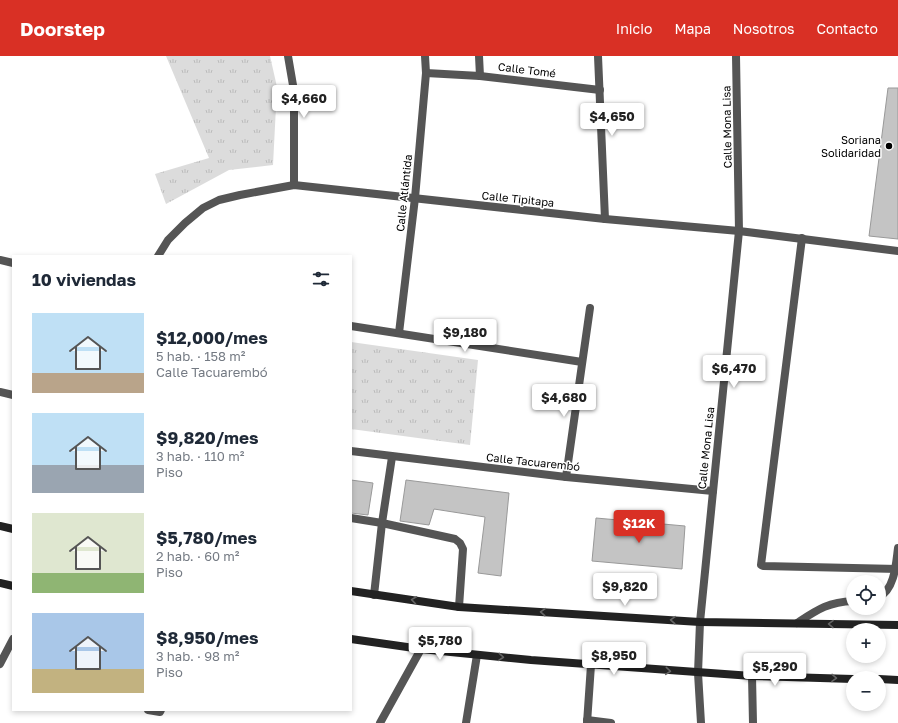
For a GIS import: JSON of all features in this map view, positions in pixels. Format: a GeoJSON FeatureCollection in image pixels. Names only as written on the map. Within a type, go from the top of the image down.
{"type":"FeatureCollection","features":[{"type":"Feature","properties":{"kind":"main road"},"geometry":{"type":"LineString","coordinates":[[0,526],[12,529]]}},
{"type":"Feature","properties":{"kind":"main road"},"geometry":{"type":"LineString","coordinates":[[0,583],[12,586]]}},
{"type":"Feature","properties":{"kind":"main road"},"geometry":{"type":"LineString","coordinates":[[352,591],[460,607],[700,622],[898,625]]}},
{"type":"Feature","properties":{"kind":"main road"},"geometry":{"type":"LineString","coordinates":[[352,639],[477,655],[698,673],[846,679]]}},
{"type":"Feature","properties":{"kind":"main road"},"geometry":{"type":"LineString","coordinates":[[886,679],[898,680]]}},
{"type":"Feature","properties":{"kind":"street"},"geometry":{"type":"LineString","coordinates":[[288,56],[294,91],[294,185]]}},
{"type":"Feature","properties":{"kind":"street","name":"Calle Atlántida"},"geometry":{"type":"LineString","coordinates":[[399,333],[416,198],[426,73],[425,56]]}},
{"type":"Feature","properties":{"kind":"street"},"geometry":{"type":"LineString","coordinates":[[479,56],[480,76]]}},
{"type":"Feature","properties":{"kind":"street"},"geometry":{"type":"LineString","coordinates":[[598,56],[605,219]]}},
{"type":"Feature","properties":{"kind":"street","name":"Calle Mona Lisa"},"geometry":{"type":"LineString","coordinates":[[701,723],[698,673],[700,622],[739,231],[736,56]]}},
{"type":"Feature","properties":{"kind":"street","name":"Calle Tomé"},"geometry":{"type":"LineString","coordinates":[[426,73],[480,76],[600,90]]}},
{"type":"Feature","properties":{"kind":"street","name":"Calle Tipitapa"},"geometry":{"type":"LineString","coordinates":[[159,255],[168,240],[202,208],[219,200],[240,194],[294,185],[605,219],[739,231],[898,251]]}},
{"type":"Feature","properties":{"kind":"street"},"geometry":{"type":"LineString","coordinates":[[802,238],[761,564],[763,566],[809,568],[896,569]]}},
{"type":"Feature","properties":{"kind":"street"},"geometry":{"type":"LineString","coordinates":[[0,260],[12,263]]}},
{"type":"Feature","properties":{"kind":"street"},"geometry":{"type":"LineString","coordinates":[[566,477],[590,308]]}},
{"type":"Feature","properties":{"kind":"street"},"geometry":{"type":"LineString","coordinates":[[352,326],[582,362]]}},
{"type":"Feature","properties":{"kind":"street"},"geometry":{"type":"LineString","coordinates":[[0,392],[12,395]]}},
{"type":"Feature","properties":{"kind":"street","name":"Calle Tacuarembó"},"geometry":{"type":"LineString","coordinates":[[352,452],[566,477],[713,491]]}},
{"type":"Feature","properties":{"kind":"street"},"geometry":{"type":"LineString","coordinates":[[374,595],[382,523],[392,457]]}},
{"type":"Feature","properties":{"kind":"street"},"geometry":{"type":"LineString","coordinates":[[352,518],[382,523],[455,539],[460,542],[463,549],[460,607]]}},
{"type":"Feature","properties":{"kind":"street"},"geometry":{"type":"LineString","coordinates":[[886,590],[896,569],[898,548]]}},
{"type":"Feature","properties":{"kind":"street"},"geometry":{"type":"LineString","coordinates":[[797,623],[824,606],[846,602]]}},
{"type":"Feature","properties":{"kind":"street"},"geometry":{"type":"LineString","coordinates":[[0,664],[12,641]]}},
{"type":"Feature","properties":{"kind":"street"},"geometry":{"type":"LineString","coordinates":[[380,723],[422,649]]}},
{"type":"Feature","properties":{"kind":"street"},"geometry":{"type":"LineString","coordinates":[[466,723],[477,655]]}},
{"type":"Feature","properties":{"kind":"street"},"geometry":{"type":"LineString","coordinates":[[591,664],[587,721],[611,723]]}},
{"type":"Feature","properties":{"kind":"street"},"geometry":{"type":"LineString","coordinates":[[752,676],[753,723]]}},
{"type":"Feature","properties":{"kind":"green space"},"geometry":{"type":"Polygon","coordinates":[[[166,56],[270,56],[277,87],[273,165],[229,170],[166,204],[155,174],[209,158],[166,56]]]}},
{"type":"Feature","properties":{"kind":"green space"},"geometry":{"type":"Polygon","coordinates":[[[352,342],[478,360],[470,445],[352,429],[352,342]]]}},
{"type":"Feature","properties":{"kind":"building","name":"Soriana Solidaridad"},"geometry":{"type":"Polygon","coordinates":[[[888,88],[898,88],[898,239],[869,236],[888,88]]]}},
{"type":"Feature","properties":{"kind":"building"},"geometry":{"type":"Polygon","coordinates":[[[352,480],[373,483],[368,515],[352,513],[352,480]]]}},
{"type":"Feature","properties":{"kind":"building"},"geometry":{"type":"Polygon","coordinates":[[[406,480],[509,493],[501,576],[478,573],[485,517],[434,509],[429,525],[400,521],[406,480]]]}},
{"type":"Feature","properties":{"kind":"building"},"geometry":{"type":"Polygon","coordinates":[[[596,518],[685,526],[682,569],[592,561],[596,518]]]}},
{"type":"Feature","properties":{"kind":"place","name":"Soriana Solidaridad"},"geometry":{"type":"Point","coordinates":[889,146]}}]}
